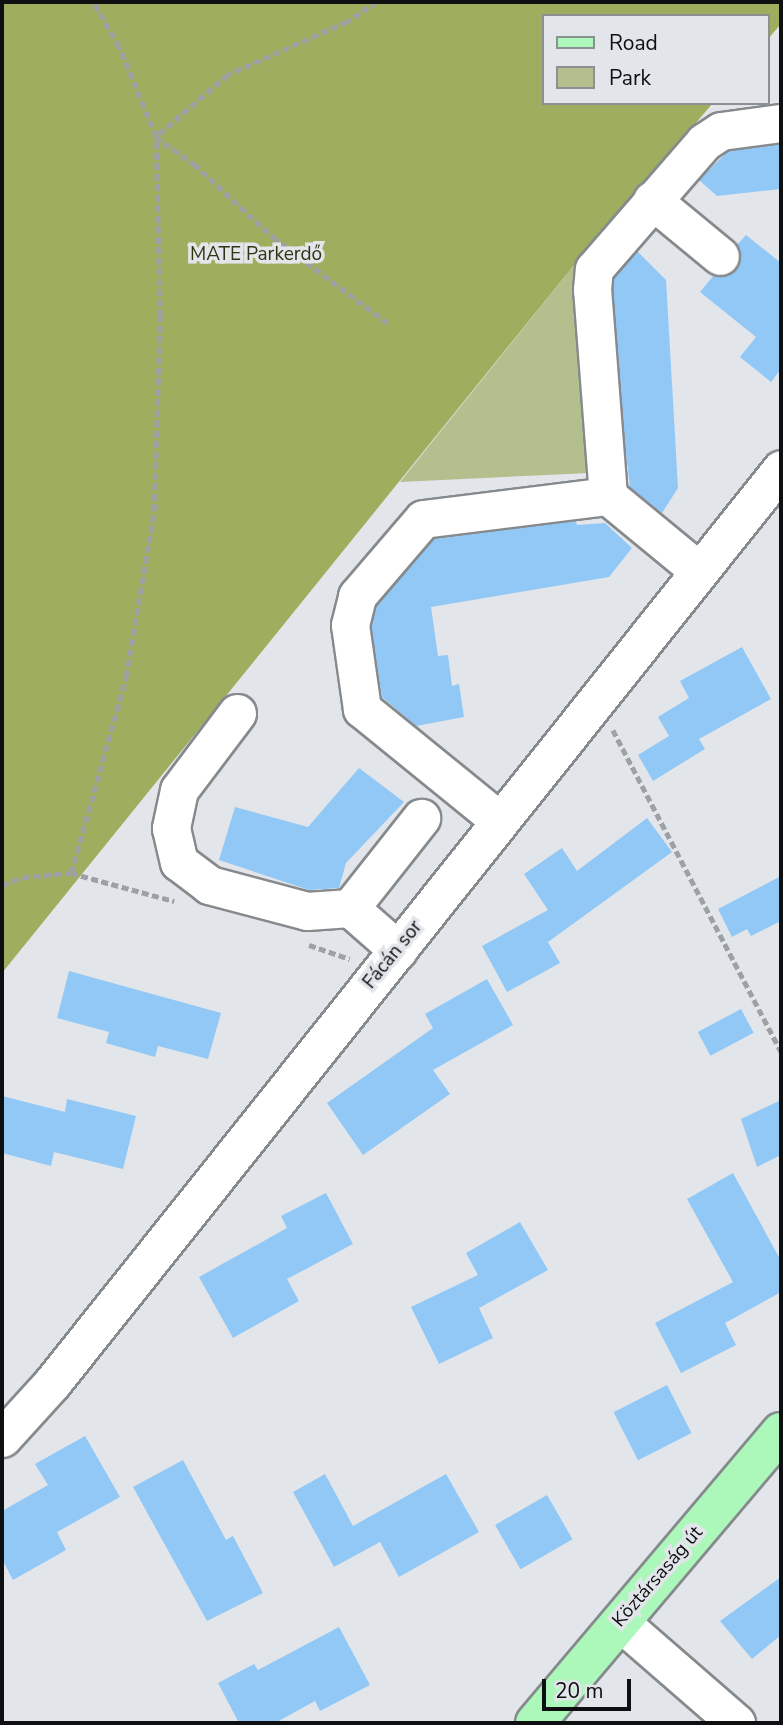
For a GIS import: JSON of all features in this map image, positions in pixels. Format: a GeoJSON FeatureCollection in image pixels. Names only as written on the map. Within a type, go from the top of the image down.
{"type":"FeatureCollection","features":[{"type":"Feature","properties":{"kind":"main road","name":"Köztársaság út"},"geometry":{"type":"LineString","coordinates":[[536,1723],[781,1432]]}},
{"type":"Feature","properties":{"kind":"street"},"geometry":{"type":"LineString","coordinates":[[608,496],[594,270],[704,142],[721,131],[781,122]]}},
{"type":"Feature","properties":{"kind":"street"},"geometry":{"type":"LineString","coordinates":[[652,200],[720,256]]}},
{"type":"Feature","properties":{"kind":"street","name":"Fácán sor"},"geometry":{"type":"LineString","coordinates":[[2,1438],[52,1383],[781,469]]}},
{"type":"Feature","properties":{"kind":"street"},"geometry":{"type":"LineString","coordinates":[[500,821],[362,709],[351,609],[423,519],[608,496],[699,570]]}},
{"type":"Feature","properties":{"kind":"street"},"geometry":{"type":"LineString","coordinates":[[237,713],[179,790],[171,828],[179,862],[209,885],[307,911],[350,908],[398,950]]}},
{"type":"Feature","properties":{"kind":"street"},"geometry":{"type":"LineString","coordinates":[[350,908],[421,818]]}},
{"type":"Feature","properties":{"kind":"street"},"geometry":{"type":"LineString","coordinates":[[620,1622],[736,1723]]}},
{"type":"Feature","properties":{"kind":"path"},"geometry":{"type":"LineString","coordinates":[[2,885],[23,877],[71,873],[126,677],[154,511],[160,317],[156,137],[119,47],[93,2]]}},
{"type":"Feature","properties":{"kind":"path"},"geometry":{"type":"LineString","coordinates":[[156,137],[228,75],[347,22],[377,2]]}},
{"type":"Feature","properties":{"kind":"path"},"geometry":{"type":"LineString","coordinates":[[156,137],[194,164],[273,237],[389,324]]}},
{"type":"Feature","properties":{"kind":"path"},"geometry":{"type":"LineString","coordinates":[[597,699],[781,1052]]}},
{"type":"Feature","properties":{"kind":"green space","name":"MATE Parkerdő"},"geometry":{"type":"Polygon","coordinates":[[[2,2],[781,2],[781,24],[769,38],[769,14],[542,14],[542,105],[711,105],[583,254],[2,973],[2,2]]]}},
{"type":"Feature","properties":{"kind":"green space"},"geometry":{"type":"Polygon","coordinates":[[[583,254],[589,473],[400,482],[583,254]]]}},
{"type":"Feature","properties":{"kind":"building"},"geometry":{"type":"Polygon","coordinates":[[[781,144],[781,189],[717,196],[699,180],[728,151],[781,144]]]}},
{"type":"Feature","properties":{"kind":"building"},"geometry":{"type":"Polygon","coordinates":[[[746,235],[781,263],[781,369],[771,382],[740,357],[756,337],[700,292],[714,275],[727,276],[737,269],[741,259],[737,245],[746,235]]]}},
{"type":"Feature","properties":{"kind":"building"},"geometry":{"type":"Polygon","coordinates":[[[637,251],[666,280],[678,488],[662,513],[630,487],[625,445],[613,290],[614,278],[637,251]]]}},
{"type":"Feature","properties":{"kind":"building"},"geometry":{"type":"Polygon","coordinates":[[[576,521],[577,525],[605,523],[632,548],[609,577],[431,607],[438,656],[448,655],[452,686],[459,684],[464,717],[416,726],[382,697],[371,626],[376,606],[434,539],[576,521]]]}},
{"type":"Feature","properties":{"kind":"building"},"geometry":{"type":"Polygon","coordinates":[[[742,647],[771,699],[699,739],[705,749],[653,781],[638,755],[669,736],[658,717],[689,698],[680,681],[742,647]]]}},
{"type":"Feature","properties":{"kind":"building"},"geometry":{"type":"Polygon","coordinates":[[[359,768],[404,802],[346,863],[339,888],[309,890],[219,860],[235,807],[308,827],[359,768]]]}},
{"type":"Feature","properties":{"kind":"building"},"geometry":{"type":"Polygon","coordinates":[[[647,818],[672,852],[548,942],[560,963],[507,992],[482,946],[548,910],[524,874],[562,848],[577,871],[647,818]]]}},
{"type":"Feature","properties":{"kind":"building"},"geometry":{"type":"Polygon","coordinates":[[[781,876],[781,921],[751,936],[747,929],[732,937],[718,909],[781,876]]]}},
{"type":"Feature","properties":{"kind":"building"},"geometry":{"type":"Polygon","coordinates":[[[69,971],[221,1013],[208,1059],[158,1046],[155,1057],[106,1043],[109,1032],[57,1018],[69,971]]]}},
{"type":"Feature","properties":{"kind":"building"},"geometry":{"type":"Polygon","coordinates":[[[487,979],[513,1025],[433,1070],[450,1094],[363,1155],[327,1103],[433,1028],[425,1014],[487,979]]]}},
{"type":"Feature","properties":{"kind":"building"},"geometry":{"type":"Polygon","coordinates":[[[741,1009],[754,1033],[710,1056],[698,1032],[741,1009]]]}},
{"type":"Feature","properties":{"kind":"building"},"geometry":{"type":"Polygon","coordinates":[[[2,1096],[65,1112],[67,1099],[136,1116],[123,1169],[54,1152],[51,1166],[2,1153],[2,1096]]]}},
{"type":"Feature","properties":{"kind":"building"},"geometry":{"type":"Polygon","coordinates":[[[781,1100],[781,1155],[757,1167],[741,1119],[781,1100]]]}},
{"type":"Feature","properties":{"kind":"building"},"geometry":{"type":"Polygon","coordinates":[[[733,1173],[781,1261],[781,1292],[725,1323],[736,1345],[681,1373],[655,1323],[733,1282],[687,1199],[733,1173]]]}},
{"type":"Feature","properties":{"kind":"building"},"geometry":{"type":"Polygon","coordinates":[[[326,1193],[353,1244],[287,1279],[299,1301],[233,1338],[199,1277],[287,1228],[281,1216],[326,1193]]]}},
{"type":"Feature","properties":{"kind":"building"},"geometry":{"type":"Polygon","coordinates":[[[520,1222],[548,1270],[479,1308],[493,1338],[439,1364],[411,1307],[478,1275],[466,1253],[520,1222]]]}},
{"type":"Feature","properties":{"kind":"building"},"geometry":{"type":"Polygon","coordinates":[[[667,1385],[692,1433],[638,1460],[614,1412],[667,1385]]]}},
{"type":"Feature","properties":{"kind":"building"},"geometry":{"type":"Polygon","coordinates":[[[85,1436],[120,1497],[57,1532],[66,1550],[13,1580],[2,1559],[2,1511],[48,1485],[35,1464],[85,1436]]]}},
{"type":"Feature","properties":{"kind":"building"},"geometry":{"type":"Polygon","coordinates":[[[183,1460],[226,1540],[233,1536],[263,1593],[207,1621],[133,1487],[183,1460]]]}},
{"type":"Feature","properties":{"kind":"building"},"geometry":{"type":"Polygon","coordinates":[[[325,1474],[353,1526],[446,1474],[479,1532],[399,1577],[380,1542],[334,1567],[293,1492],[325,1474]]]}},
{"type":"Feature","properties":{"kind":"building"},"geometry":{"type":"Polygon","coordinates":[[[547,1495],[572,1539],[521,1569],[495,1525],[547,1495]]]}},
{"type":"Feature","properties":{"kind":"building"},"geometry":{"type":"Polygon","coordinates":[[[781,1577],[781,1635],[752,1659],[720,1621],[781,1577]]]}},
{"type":"Feature","properties":{"kind":"building"},"geometry":{"type":"Polygon","coordinates":[[[339,1627],[370,1685],[320,1711],[315,1701],[275,1723],[239,1723],[218,1683],[254,1664],[258,1670],[339,1627]]]}}]}
